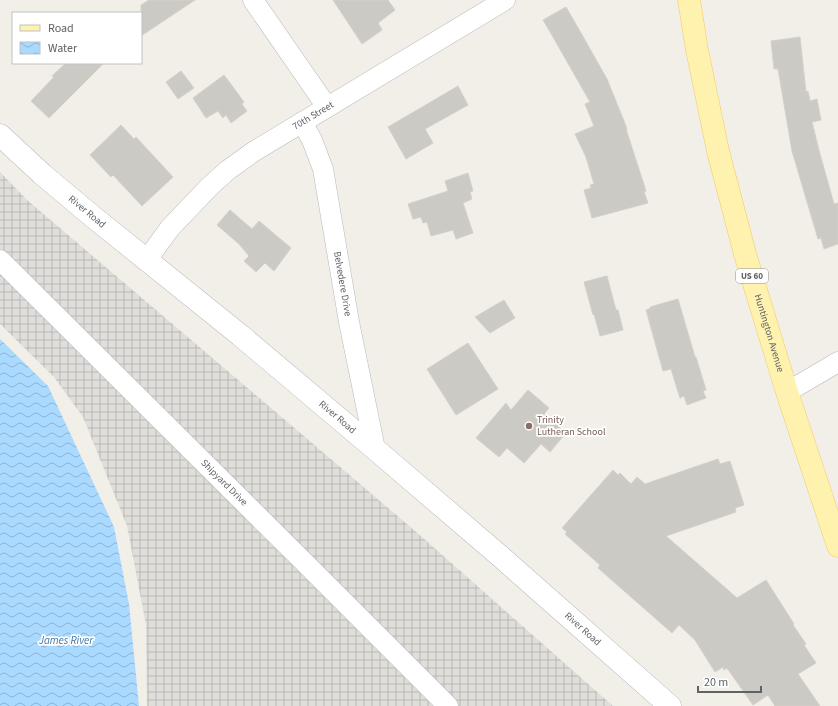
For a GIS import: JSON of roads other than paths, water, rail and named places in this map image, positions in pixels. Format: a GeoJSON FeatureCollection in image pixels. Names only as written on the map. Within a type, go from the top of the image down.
{"type":"FeatureCollection","features":[{"type":"Feature","properties":{"kind":"main road","name":"Huntington Avenue"},"geometry":{"type":"LineString","coordinates":[[689,0],[697,50],[718,151],[745,254],[787,392],[838,546]]}},
{"type":"Feature","properties":{"kind":"street"},"geometry":{"type":"LineString","coordinates":[[253,0],[327,107]]}},
{"type":"Feature","properties":{"kind":"street","name":"70th Street"},"geometry":{"type":"LineString","coordinates":[[146,260],[170,228],[210,186],[228,170],[253,152],[505,0]]}},
{"type":"Feature","properties":{"kind":"street","name":"Belvedere Drive"},"geometry":{"type":"LineString","coordinates":[[302,122],[312,140],[323,169],[349,322],[376,449]]}},
{"type":"Feature","properties":{"kind":"street","name":"River Road"},"geometry":{"type":"LineString","coordinates":[[0,136],[42,174],[240,335],[376,449],[670,706]]}},
{"type":"Feature","properties":{"kind":"street","name":"Shipyard Drive"},"geometry":{"type":"LineString","coordinates":[[0,260],[448,706]]}},
{"type":"Feature","properties":{"kind":"street"},"geometry":{"type":"LineString","coordinates":[[787,392],[838,362]]}},
{"type":"Feature","properties":{"kind":"water","name":"James River"},"geometry":{"type":"Polygon","coordinates":[[[0,339],[48,386],[114,527],[129,604],[139,706],[0,706],[0,339]]]}},
{"type":"Feature","properties":{"kind":"place","name":"Trinity Lutheran School"},"geometry":{"type":"Point","coordinates":[529,426]}}]}
